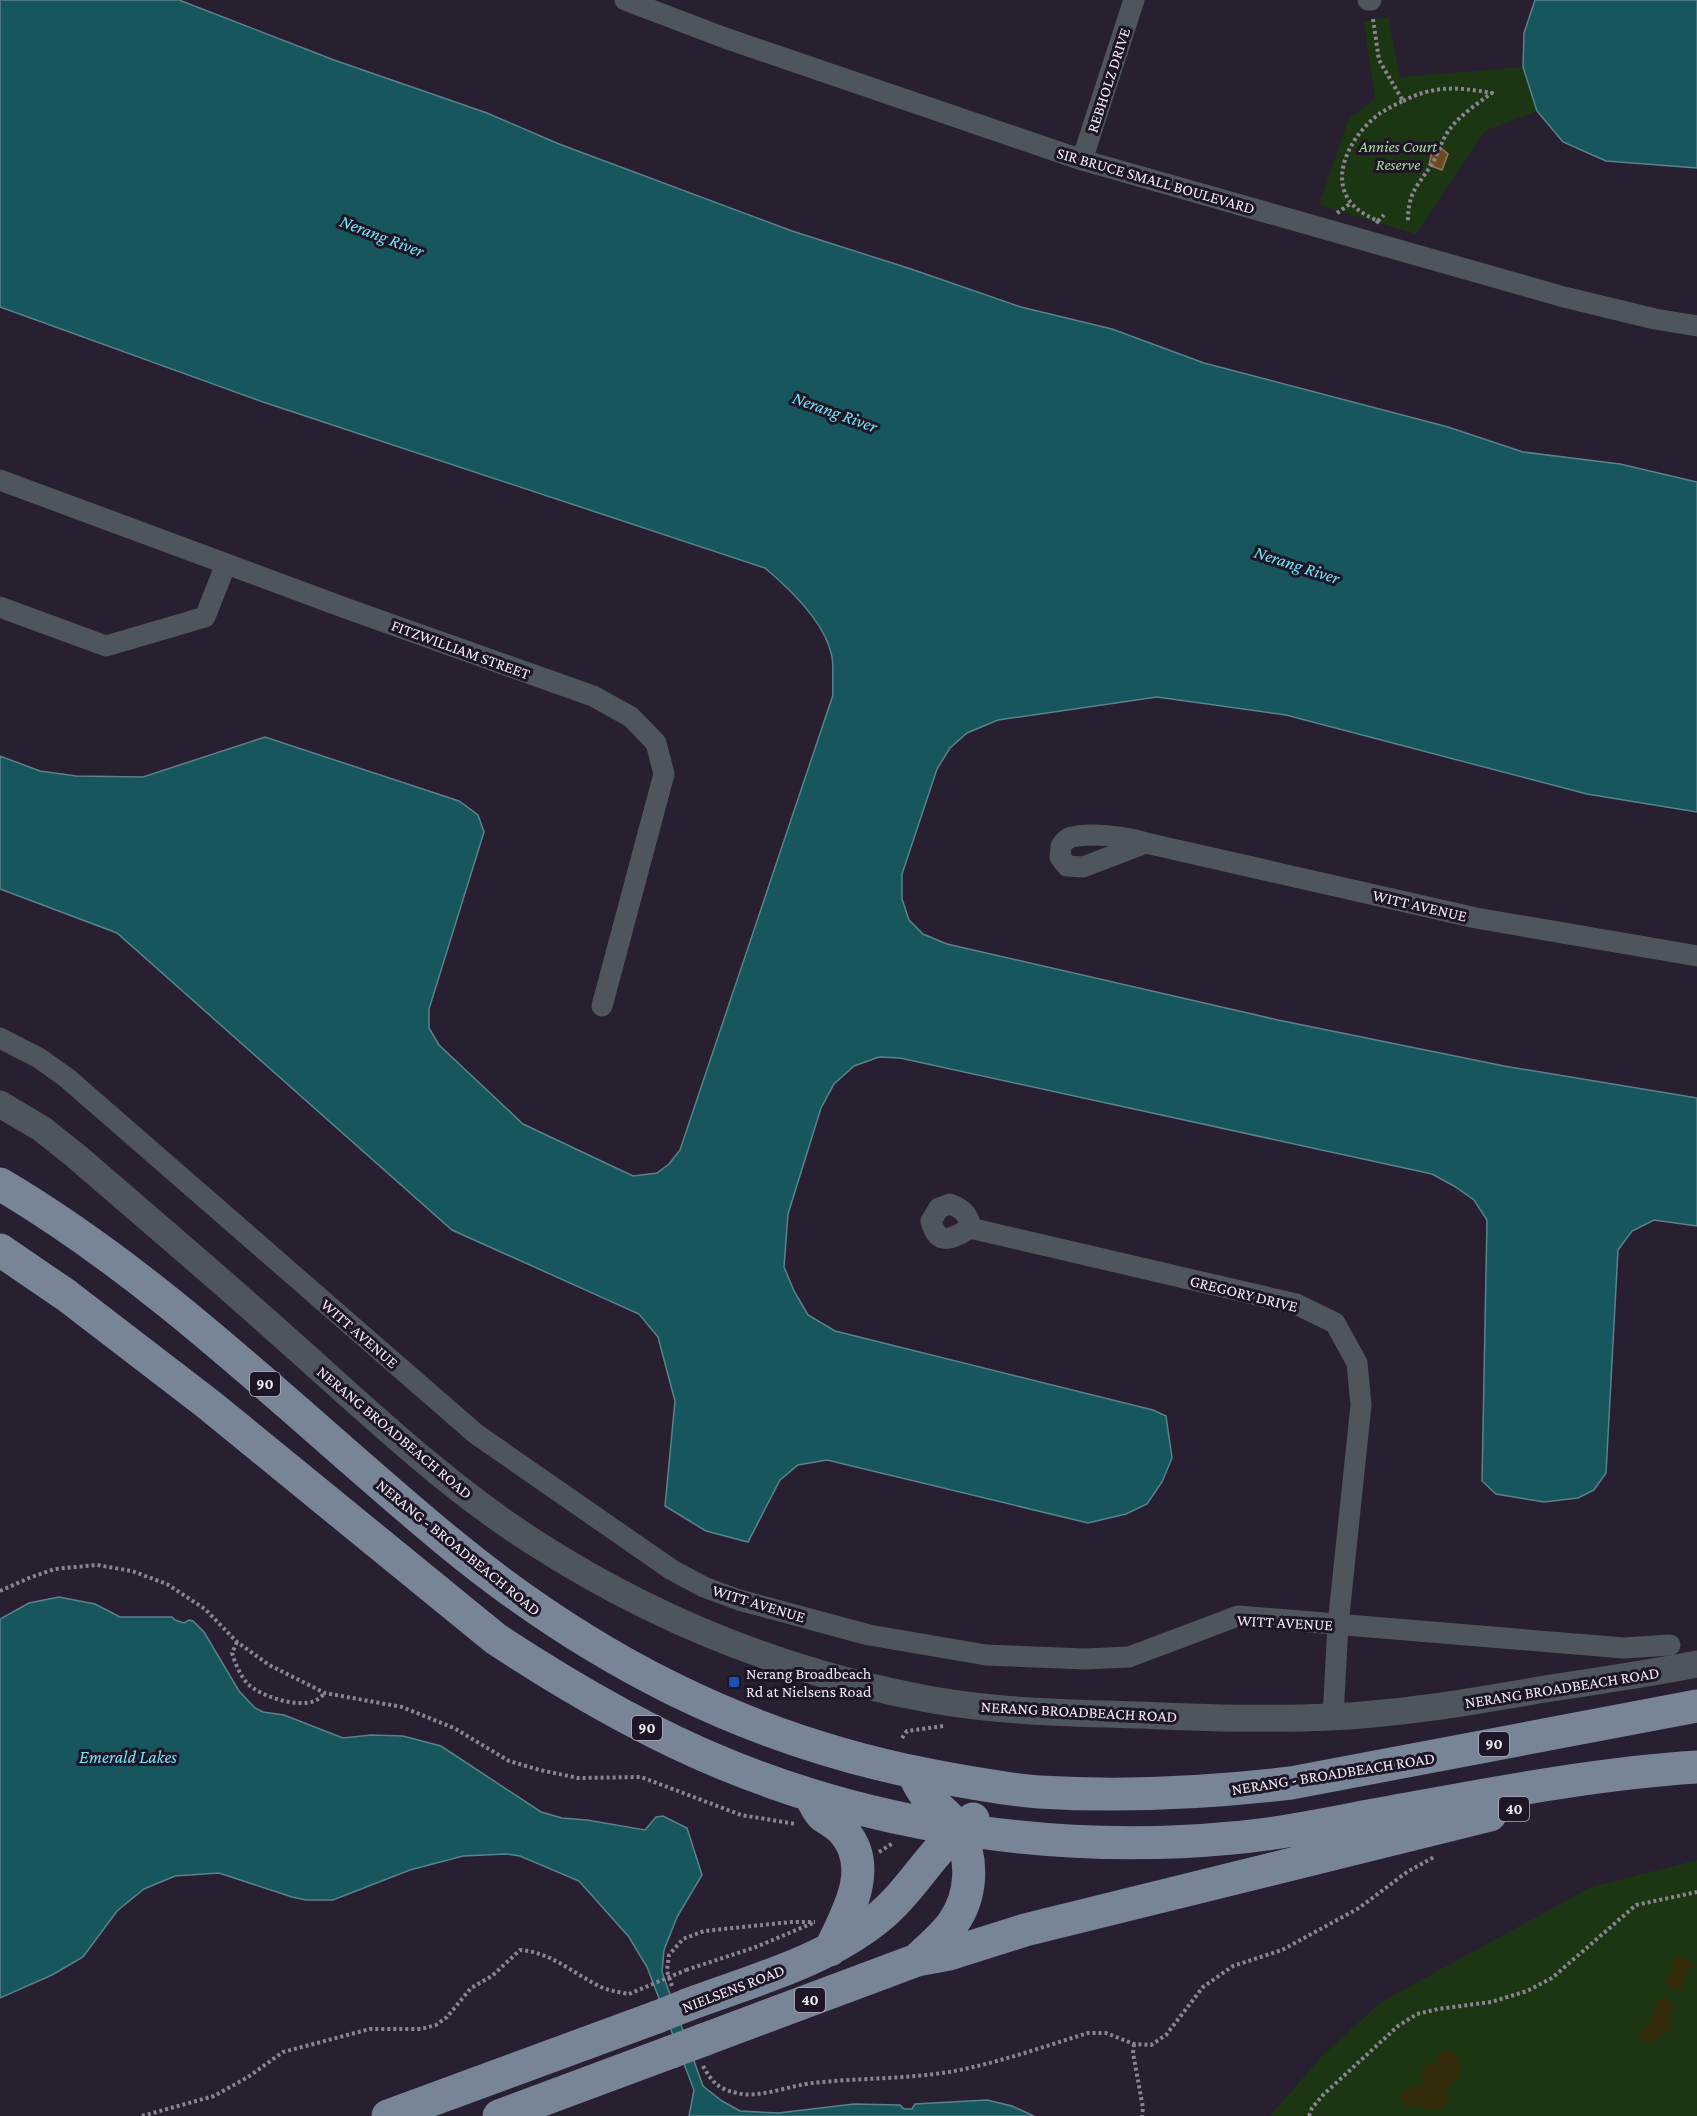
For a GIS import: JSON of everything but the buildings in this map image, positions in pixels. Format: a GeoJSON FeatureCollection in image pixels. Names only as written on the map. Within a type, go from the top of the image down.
{"type":"FeatureCollection","features":[{"type":"Feature","properties":{"kind":"main road","name":"NERANG - BROADBEACH ROAD"},"geometry":{"type":"LineString","coordinates":[[0,1184],[87,1241],[147,1286],[257,1377],[447,1541],[519,1598],[551,1620],[635,1670],[726,1713],[811,1744],[912,1772],[965,1782],[1036,1792],[1162,1795],[1229,1791],[1280,1784],[1697,1706]]}},
{"type":"Feature","properties":{"kind":"main road","name":"90"},"geometry":{"type":"LineString","coordinates":[[0,1250],[66,1295],[199,1397],[496,1639],[547,1672],[667,1738],[724,1764],[810,1795],[906,1819],[958,1829],[1084,1842],[1181,1841],[1233,1838],[1333,1823],[1552,1783],[1697,1767]]}},
{"type":"Feature","properties":{"kind":"main road","name":"40"},"geometry":{"type":"LineString","coordinates":[[912,1772],[928,1799],[944,1812],[958,1829],[968,1864],[969,1879],[966,1895],[952,1924],[917,1960]]}},
{"type":"Feature","properties":{"kind":"main road","name":"40"},"geometry":{"type":"LineString","coordinates":[[499,2116],[691,2051],[917,1960],[949,1954],[1025,1930],[1535,1804],[1552,1783]]}},
{"type":"Feature","properties":{"kind":"main road","name":"NIELSENS ROAD"},"geometry":{"type":"LineString","coordinates":[[388,2116],[673,2005],[824,1936],[856,1935],[903,1894],[958,1829],[1002,1804],[1036,1792]]}},
{"type":"Feature","properties":{"kind":"main road"},"geometry":{"type":"LineString","coordinates":[[810,1795],[821,1814],[844,1832],[852,1844],[857,1862],[854,1900],[824,1936]]}},
{"type":"Feature","properties":{"kind":"street","name":"SIR BRUCE SMALL BOULEVARD"},"geometry":{"type":"LineString","coordinates":[[625,0],[736,42],[1082,160],[1369,243],[1607,308],[1697,326]]}},
{"type":"Feature","properties":{"kind":"street","name":"REBHOLZ DRIVE"},"geometry":{"type":"LineString","coordinates":[[1082,160],[1134,0]]}},
{"type":"Feature","properties":{"kind":"street","name":"FITZWILLIAM STREET"},"geometry":{"type":"LineString","coordinates":[[0,480],[593,696],[631,717],[656,742],[664,774],[602,1006]]}},
{"type":"Feature","properties":{"kind":"street"},"geometry":{"type":"LineString","coordinates":[[0,607],[106,646],[206,616],[226,564]]}},
{"type":"Feature","properties":{"kind":"street","name":"WITT AVENUE"},"geometry":{"type":"LineString","coordinates":[[1146,843],[1476,918],[1697,956]]}},
{"type":"Feature","properties":{"kind":"street","name":"WITT AVENUE"},"geometry":{"type":"LineString","coordinates":[[0,1038],[39,1058],[67,1078],[476,1434],[672,1570],[704,1587],[739,1600],[869,1635],[956,1651],[1013,1657],[1084,1659],[1129,1657],[1238,1616],[1624,1648],[1670,1645]]}},
{"type":"Feature","properties":{"kind":"street","name":"NERANG BROADBEACH ROAD"},"geometry":{"type":"LineString","coordinates":[[0,1104],[42,1129],[76,1156],[440,1474],[528,1539],[575,1568],[677,1621],[768,1658],[829,1677],[936,1701],[1047,1713],[1215,1718],[1333,1717],[1394,1712],[1697,1664]]}},
{"type":"Feature","properties":{"kind":"street","name":"GREGORY DRIVE"},"geometry":{"type":"LineString","coordinates":[[970,1228],[1296,1304],[1335,1323],[1357,1363],[1361,1405],[1338,1625],[1333,1717]]}},
{"type":"Feature","properties":{"kind":"street"},"geometry":{"type":"LineString","coordinates":[[1624,1648],[1648,1672]]}},
{"type":"Feature","properties":{"kind":"path"},"geometry":{"type":"LineString","coordinates":[[1370,0],[1379,60],[1403,101]]}},
{"type":"Feature","properties":{"kind":"path"},"geometry":{"type":"LineString","coordinates":[[1378,221],[1364,214],[1351,203],[1346,195],[1342,178],[1346,159],[1354,141],[1367,125],[1381,112],[1419,93],[1433,89],[1460,87],[1491,93],[1462,116],[1449,130],[1431,166],[1416,184],[1411,195],[1408,222]]}},
{"type":"Feature","properties":{"kind":"path"},"geometry":{"type":"LineString","coordinates":[[1336,214],[1351,203]]}},
{"type":"Feature","properties":{"kind":"path"},"geometry":{"type":"LineString","coordinates":[[1369,243],[1374,227],[1384,215]]}},
{"type":"Feature","properties":{"kind":"path"},"geometry":{"type":"LineString","coordinates":[[0,1591],[55,1569],[97,1565],[132,1571],[167,1584],[205,1609],[237,1642],[269,1665],[325,1693],[402,1707],[454,1728],[510,1761],[540,1770],[578,1778],[641,1778],[741,1815],[806,1827]]}},
{"type":"Feature","properties":{"kind":"path"},"geometry":{"type":"LineString","coordinates":[[237,1642],[232,1653],[235,1662],[248,1684],[256,1689],[281,1701],[300,1703],[315,1701],[325,1693]]}},
{"type":"Feature","properties":{"kind":"path"},"geometry":{"type":"LineString","coordinates":[[902,1738],[903,1734],[911,1730],[955,1725]]}},
{"type":"Feature","properties":{"kind":"path"},"geometry":{"type":"LineString","coordinates":[[691,2051],[719,2088],[747,2094],[812,2083],[895,2077],[968,2068],[1088,2033],[1106,2033],[1134,2044],[1151,2045],[1166,2035],[1203,1987],[1233,1966],[1282,1950],[1359,1908],[1407,1872],[1437,1855]]}},
{"type":"Feature","properties":{"kind":"path"},"geometry":{"type":"LineString","coordinates":[[1310,2116],[1312,2108],[1323,2095],[1398,2026],[1418,2014],[1491,2002],[1527,1991],[1552,1978],[1636,1905],[1697,1892]]}},
{"type":"Feature","properties":{"kind":"path"},"geometry":{"type":"LineString","coordinates":[[822,1918],[824,1936]]}},
{"type":"Feature","properties":{"kind":"path"},"geometry":{"type":"LineString","coordinates":[[673,2005],[667,1971],[669,1955],[682,1939],[704,1931],[791,1922],[824,1936]]}},
{"type":"Feature","properties":{"kind":"path"},"geometry":{"type":"LineString","coordinates":[[142,2116],[214,2096],[248,2077],[283,2052],[370,2030],[421,2029],[436,2025],[447,2017],[471,1988],[492,1976],[520,1950],[531,1951],[565,1965],[601,1987],[629,1994],[756,1947],[824,1936]]}},
{"type":"Feature","properties":{"kind":"path"},"geometry":{"type":"LineString","coordinates":[[1134,2044],[1133,2053],[1143,2108],[1142,2116]]}},
{"type":"Feature","properties":{"kind":"green space","name":"Annies Court Reserve"},"geometry":{"type":"Polygon","coordinates":[[[1388,17],[1400,77],[1523,67],[1537,111],[1485,131],[1416,234],[1319,205],[1349,118],[1375,99],[1364,22],[1388,17]]]}},
{"type":"Feature","properties":{"kind":"green space"},"geometry":{"type":"Polygon","coordinates":[[[1697,1860],[1697,2116],[1270,2116],[1322,2056],[1381,2002],[1591,1887],[1697,1860]]]}},
{"type":"Feature","properties":{"kind":"sand"},"geometry":{"type":"Polygon","coordinates":[[[1685,1957],[1693,1965],[1686,1975],[1683,1989],[1680,1990],[1673,1989],[1665,1982],[1672,1969],[1673,1958],[1685,1957]]]}},
{"type":"Feature","properties":{"kind":"sand"},"geometry":{"type":"Polygon","coordinates":[[[1663,1997],[1674,2004],[1670,2018],[1671,2027],[1650,2044],[1640,2039],[1640,2033],[1652,2019],[1656,2002],[1663,1997]]]}},
{"type":"Feature","properties":{"kind":"sand"},"geometry":{"type":"Polygon","coordinates":[[[1447,2050],[1455,2053],[1461,2065],[1457,2079],[1446,2087],[1445,2106],[1433,2109],[1408,2106],[1401,2102],[1400,2097],[1404,2091],[1412,2087],[1423,2086],[1425,2083],[1421,2076],[1422,2069],[1431,2062],[1438,2065],[1437,2057],[1447,2050]]]}},
{"type":"Feature","properties":{"kind":"water","name":"Nerang River"},"geometry":{"type":"Polygon","coordinates":[[[0,0],[179,0],[334,60],[487,113],[559,144],[792,231],[1021,307],[1112,329],[1204,363],[1448,427],[1523,452],[1620,464],[1697,482],[1697,812],[1587,794],[1286,715],[1157,697],[998,720],[967,733],[950,748],[937,769],[902,874],[902,899],[909,920],[923,934],[947,944],[1278,1020],[1504,1066],[1697,1098],[1697,1226],[1654,1220],[1632,1231],[1618,1250],[1606,1473],[1594,1490],[1578,1498],[1544,1502],[1496,1494],[1482,1481],[1487,1220],[1474,1200],[1454,1186],[1432,1174],[900,1058],[879,1057],[854,1066],[834,1084],[821,1108],[788,1214],[784,1267],[808,1315],[835,1331],[1153,1410],[1166,1416],[1172,1458],[1162,1482],[1147,1504],[1126,1514],[1088,1523],[827,1460],[798,1465],[780,1480],[748,1542],[706,1531],[665,1506],[675,1401],[658,1337],[639,1314],[452,1230],[117,933],[0,889],[0,756],[40,771],[76,776],[143,777],[265,737],[459,801],[478,815],[484,832],[429,1009],[429,1028],[439,1045],[523,1124],[633,1176],[657,1173],[669,1164],[680,1150],[833,695],[833,666],[828,644],[815,619],[796,596],[765,568],[263,402],[0,307],[0,0]]]}},
{"type":"Feature","properties":{"kind":"water"},"geometry":{"type":"Polygon","coordinates":[[[1535,0],[1697,0],[1697,168],[1606,161],[1563,142],[1537,111],[1523,67],[1524,33],[1535,0]]]}},
{"type":"Feature","properties":{"kind":"water","name":"Emerald Lakes"},"geometry":{"type":"Polygon","coordinates":[[[59,1597],[95,1604],[120,1617],[172,1617],[184,1623],[189,1620],[193,1621],[204,1632],[239,1691],[255,1708],[263,1712],[284,1715],[343,1738],[371,1735],[403,1736],[441,1746],[541,1812],[562,1818],[645,1830],[656,1817],[663,1816],[687,1828],[702,1875],[677,1917],[664,1950],[662,1972],[703,2086],[740,2111],[778,2113],[854,2104],[900,2105],[904,2109],[912,2109],[915,2104],[987,2100],[1012,2106],[1034,2116],[689,2116],[694,2090],[647,1967],[629,1937],[579,1881],[520,1856],[506,1854],[463,1856],[410,1870],[333,1900],[306,1900],[292,1897],[219,1873],[175,1876],[144,1889],[117,1911],[83,1957],[52,1975],[0,1998],[0,1619],[29,1603],[59,1597]]]}},
{"type":"Feature","properties":{"kind":"place","name":"Nerang Broadbeach Rd at Nielsens Road"},"geometry":{"type":"Point","coordinates":[734,1682]}}]}
